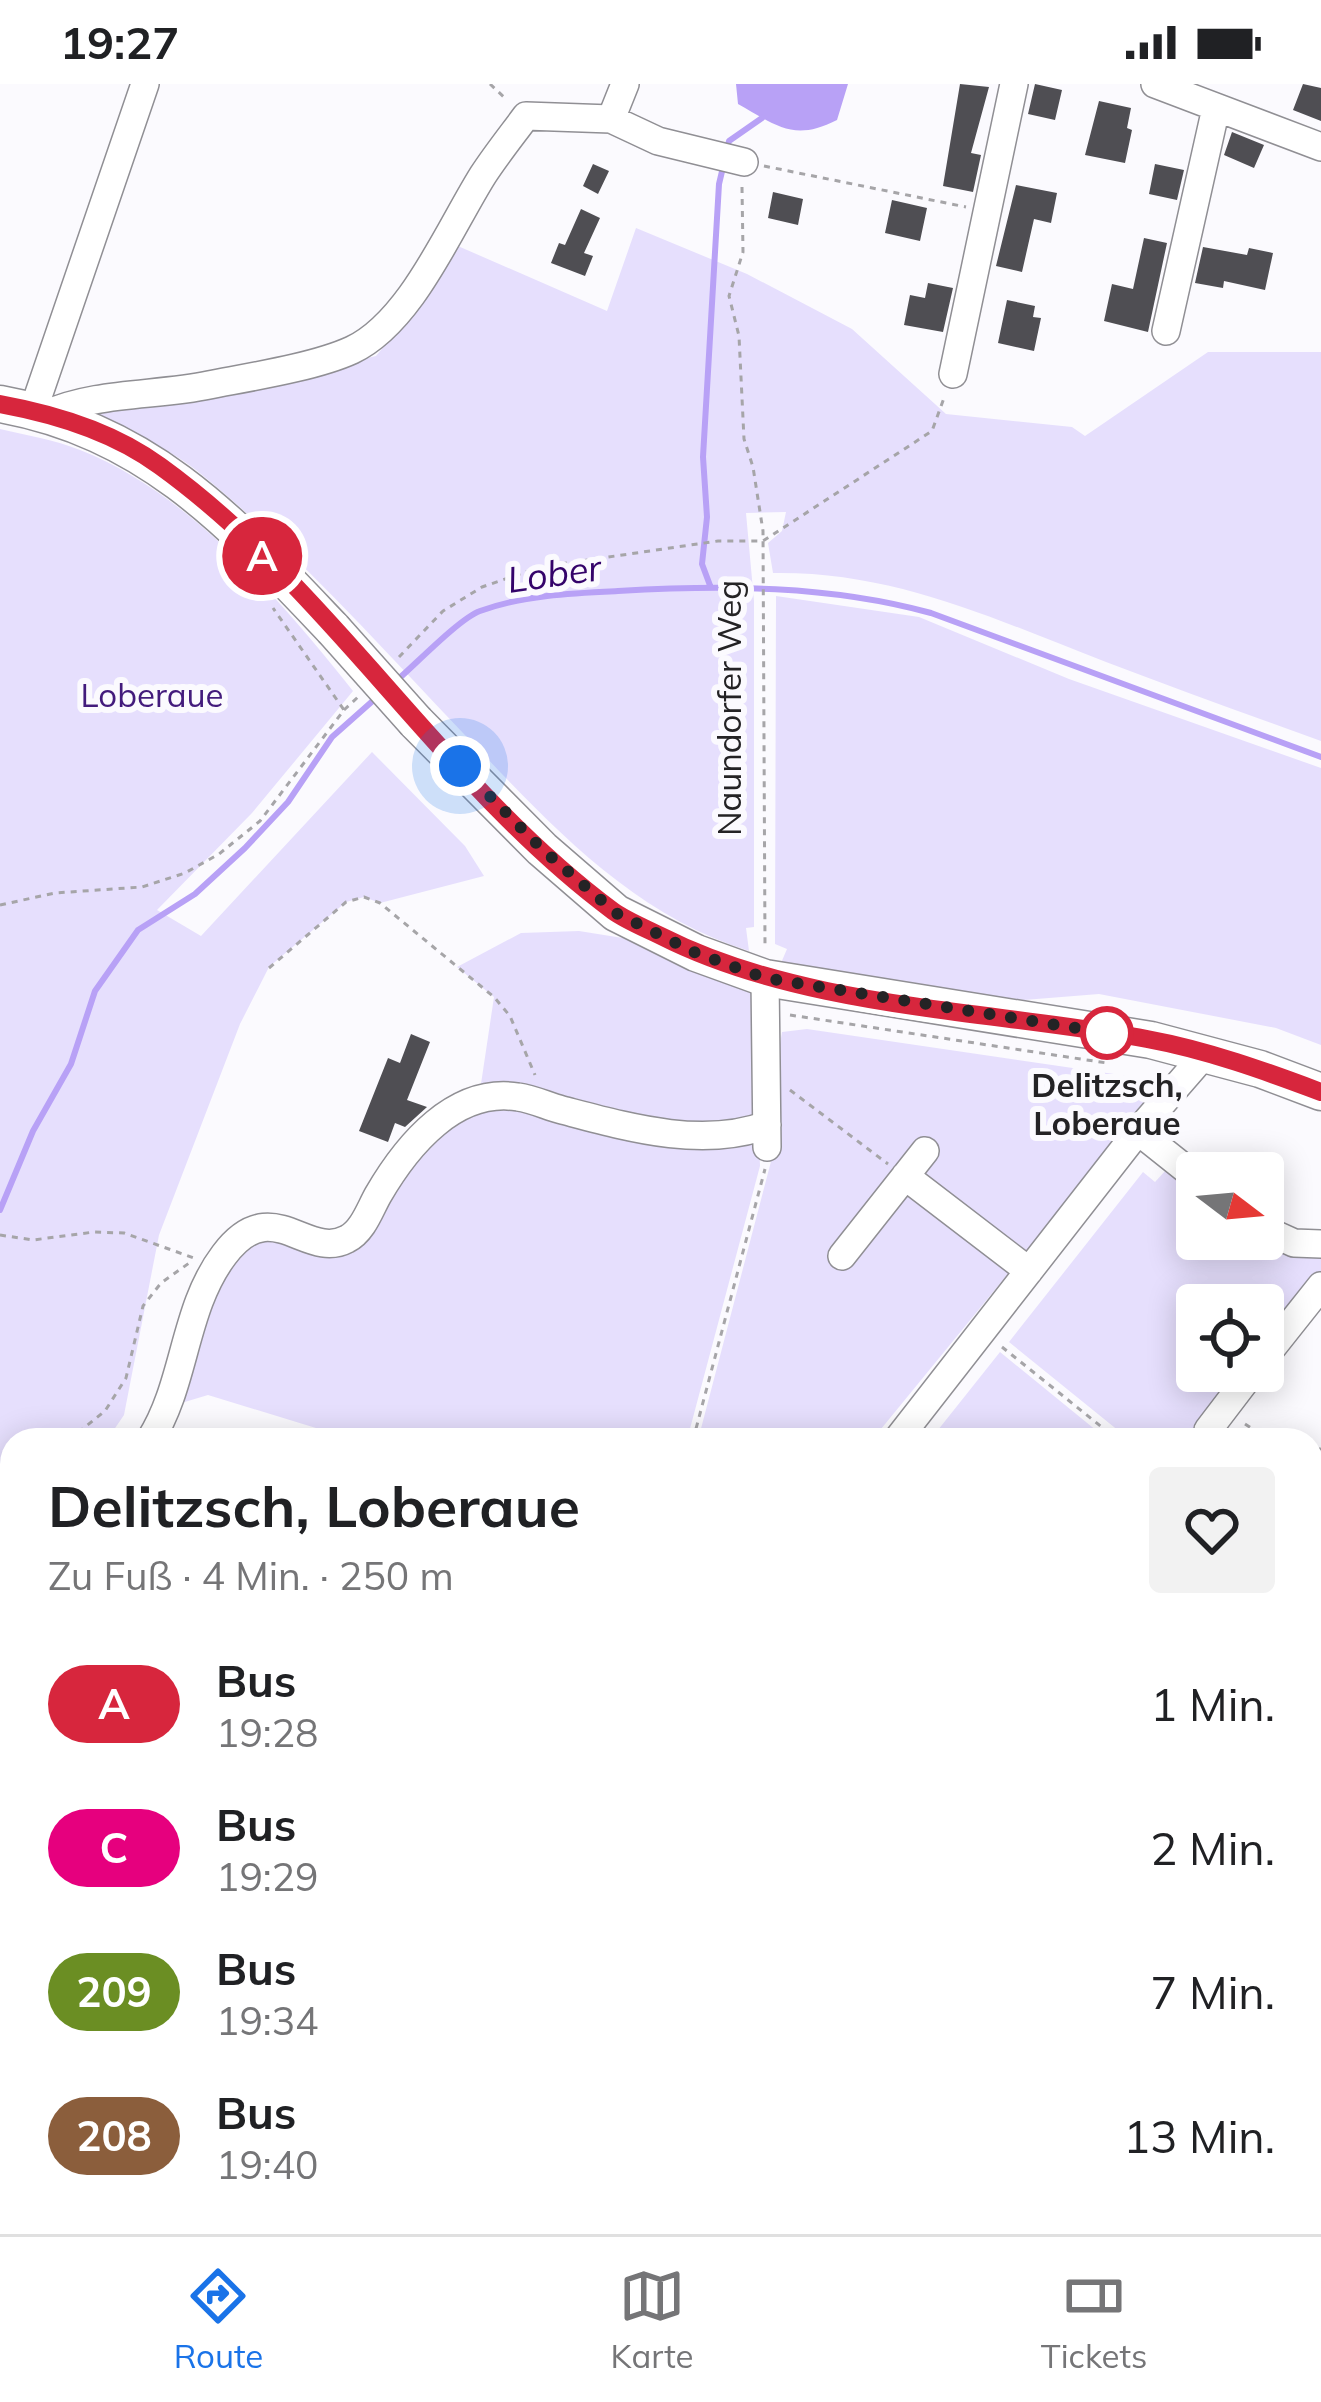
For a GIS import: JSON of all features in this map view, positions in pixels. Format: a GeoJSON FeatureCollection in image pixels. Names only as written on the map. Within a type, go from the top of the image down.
{"type":"FeatureCollection","features":[{"type":"Feature","properties":{"kind":"main road"},"geometry":{"type":"LineString","coordinates":[[27,410],[106,435],[158,464],[214,510],[333,629],[416,722],[542,849],[616,913],[765,995],[1151,1040],[1321,1092]]}},
{"type":"Feature","properties":{"kind":"street"},"geometry":{"type":"LineString","coordinates":[[145,84],[27,410],[167,394],[350,351],[378,334],[404,306],[485,172],[526,116],[611,119],[658,141],[731,159]]}},
{"type":"Feature","properties":{"kind":"street"},"geometry":{"type":"LineString","coordinates":[[611,119],[625,84]]}},
{"type":"Feature","properties":{"kind":"street"},"geometry":{"type":"LineString","coordinates":[[953,374],[1014,84]]}},
{"type":"Feature","properties":{"kind":"street"},"geometry":{"type":"LineString","coordinates":[[1155,84],[1321,147]]}},
{"type":"Feature","properties":{"kind":"street"},"geometry":{"type":"LineString","coordinates":[[1166,332],[1216,107]]}},
{"type":"Feature","properties":{"kind":"street"},"geometry":{"type":"LineString","coordinates":[[158,1428],[197,1305],[221,1258],[243,1233],[285,1229],[328,1243],[347,1239],[362,1225],[398,1164],[456,1107],[490,1096],[519,1097],[626,1126],[767,1136],[765,995]]}},
{"type":"Feature","properties":{"kind":"street"},"geometry":{"type":"LineString","coordinates":[[906,1428],[1138,1130],[1205,1054]]}},
{"type":"Feature","properties":{"kind":"street"},"geometry":{"type":"LineString","coordinates":[[1138,1130],[1176,1161]]}},
{"type":"Feature","properties":{"kind":"street"},"geometry":{"type":"LineString","coordinates":[[842,1256],[925,1151]]}},
{"type":"Feature","properties":{"kind":"street"},"geometry":{"type":"LineString","coordinates":[[905,1176],[1029,1271]]}},
{"type":"Feature","properties":{"kind":"street"},"geometry":{"type":"LineString","coordinates":[[1284,1238],[1321,1244]]}},
{"type":"Feature","properties":{"kind":"street"},"geometry":{"type":"LineString","coordinates":[[1284,1333],[1321,1286]]}},
{"type":"Feature","properties":{"kind":"street"},"geometry":{"type":"LineString","coordinates":[[1216,1419],[1237,1392]]}},
{"type":"Feature","properties":{"kind":"path"},"geometry":{"type":"LineString","coordinates":[[731,159],[987,211]]}},
{"type":"Feature","properties":{"kind":"path","name":"Naundorfer Weg"},"geometry":{"type":"LineString","coordinates":[[731,159],[743,252],[729,296],[739,336],[745,440],[763,541],[765,995]]}},
{"type":"Feature","properties":{"kind":"path"},"geometry":{"type":"LineString","coordinates":[[398,658],[442,611],[482,587],[540,566],[694,544],[763,541],[932,431],[953,374]]}},
{"type":"Feature","properties":{"kind":"path"},"geometry":{"type":"LineString","coordinates":[[270,604],[344,710]]}},
{"type":"Feature","properties":{"kind":"path"},"geometry":{"type":"LineString","coordinates":[[0,905],[55,892],[142,887],[184,873],[219,854],[260,821],[357,697]]}},
{"type":"Feature","properties":{"kind":"path"},"geometry":{"type":"LineString","coordinates":[[269,968],[346,902],[364,897],[380,903],[494,997],[510,1016],[538,1083],[554,1108]]}},
{"type":"Feature","properties":{"kind":"path"},"geometry":{"type":"LineString","coordinates":[[765,995],[1104,1062]]}},
{"type":"Feature","properties":{"kind":"path"},"geometry":{"type":"LineString","coordinates":[[765,1071],[905,1176]]}},
{"type":"Feature","properties":{"kind":"path"},"geometry":{"type":"LineString","coordinates":[[696,1428],[763,1182],[767,1136]]}},
{"type":"Feature","properties":{"kind":"path"},"geometry":{"type":"LineString","coordinates":[[0,1234],[33,1240],[124,1233],[196,1258],[161,1283],[142,1306],[126,1378],[105,1411],[84,1428]]}},
{"type":"Feature","properties":{"kind":"path"},"geometry":{"type":"LineString","coordinates":[[982,1331],[1103,1428]]}},
{"type":"Feature","properties":{"kind":"path"},"geometry":{"type":"LineString","coordinates":[[1216,1419],[1239,1428]]}},
{"type":"Feature","properties":{"kind":"green space"},"geometry":{"type":"Polygon","coordinates":[[[636,228],[747,274],[852,329],[946,414],[1072,427],[1085,436],[1208,352],[1321,352],[1321,741],[943,601],[861,580],[773,573],[768,543],[782,531],[786,512],[746,513],[754,601],[754,927],[746,928],[749,951],[666,913],[593,861],[232,500],[172,454],[92,414],[163,405],[376,356],[426,296],[451,243],[607,311],[636,228]]]}},
{"type":"Feature","properties":{"kind":"green space","name":"Loberaue"},"geometry":{"type":"Polygon","coordinates":[[[0,429],[80,450],[159,493],[231,553],[353,691],[252,813],[157,910],[201,936],[372,752],[465,846],[484,876],[380,903],[364,897],[346,902],[269,967],[240,1024],[159,1235],[124,1415],[115,1428],[0,1428],[0,429]]]}},
{"type":"Feature","properties":{"kind":"green space"},"geometry":{"type":"Polygon","coordinates":[[[776,596],[919,617],[1069,679],[1321,768],[1321,1045],[1276,1028],[1099,994],[1024,1000],[781,963],[787,949],[775,944],[776,596]]]}},
{"type":"Feature","properties":{"kind":"green space"},"geometry":{"type":"Polygon","coordinates":[[[579,931],[629,939],[750,989],[755,1010],[760,1166],[690,1428],[316,1428],[208,1395],[178,1404],[204,1303],[256,1235],[326,1248],[461,1110],[519,1097],[481,1084],[494,997],[457,967],[521,933],[579,931]]]}},
{"type":"Feature","properties":{"kind":"green space"},"geometry":{"type":"Polygon","coordinates":[[[807,1029],[1155,1080],[1160,1088],[882,1428],[701,1428],[779,1131],[776,1068],[782,1032],[807,1029]]]}},
{"type":"Feature","properties":{"kind":"green space"},"geometry":{"type":"Polygon","coordinates":[[[1166,1170],[1176,1178],[1176,1260],[1321,1257],[1321,1282],[1284,1327],[1284,1284],[1176,1284],[1176,1392],[1232,1392],[1204,1428],[1115,1428],[1009,1342],[1143,1172],[1155,1182],[1166,1170]]]}},
{"type":"Feature","properties":{"kind":"green space"},"geometry":{"type":"Polygon","coordinates":[[[1000,1352],[1093,1428],[940,1428],[1000,1352]]]}},
{"type":"Feature","properties":{"kind":"shaded area"},"geometry":{"type":"Polygon","coordinates":[[[736,84],[848,84],[837,120],[797,130],[775,125],[738,104],[736,84]]]}},
{"type":"Feature","properties":{"kind":"building"},"geometry":{"type":"Polygon","coordinates":[[[960,84],[989,87],[971,153],[981,155],[973,192],[943,186],[960,84]]]}},
{"type":"Feature","properties":{"kind":"building"},"geometry":{"type":"Polygon","coordinates":[[[1035,84],[1062,90],[1055,120],[1028,114],[1035,84]]]}},
{"type":"Feature","properties":{"kind":"building"},"geometry":{"type":"Polygon","coordinates":[[[1303,84],[1321,88],[1321,121],[1293,110],[1303,84]]]}},
{"type":"Feature","properties":{"kind":"building"},"geometry":{"type":"Polygon","coordinates":[[[1099,101],[1131,108],[1125,163],[1085,155],[1099,101]]]}},
{"type":"Feature","properties":{"kind":"building"},"geometry":{"type":"Polygon","coordinates":[[[1232,132],[1264,145],[1254,168],[1224,155],[1232,132]]]}},
{"type":"Feature","properties":{"kind":"building"},"geometry":{"type":"Polygon","coordinates":[[[593,164],[609,171],[598,194],[583,186],[593,164]]]}},
{"type":"Feature","properties":{"kind":"building"},"geometry":{"type":"Polygon","coordinates":[[[1155,164],[1184,170],[1177,200],[1149,194],[1155,164]]]}},
{"type":"Feature","properties":{"kind":"building"},"geometry":{"type":"Polygon","coordinates":[[[1016,185],[1057,193],[1051,223],[1034,219],[1022,272],[996,266],[1016,185]]]}},
{"type":"Feature","properties":{"kind":"building"},"geometry":{"type":"Polygon","coordinates":[[[773,192],[803,199],[798,225],[768,218],[773,192]]]}},
{"type":"Feature","properties":{"kind":"building"},"geometry":{"type":"Polygon","coordinates":[[[892,200],[927,208],[920,241],[885,233],[892,200]]]}},
{"type":"Feature","properties":{"kind":"building"},"geometry":{"type":"Polygon","coordinates":[[[581,209],[600,218],[584,253],[593,256],[585,276],[551,263],[581,209]]]}},
{"type":"Feature","properties":{"kind":"building"},"geometry":{"type":"Polygon","coordinates":[[[1144,238],[1167,243],[1148,332],[1104,321],[1112,284],[1133,289],[1144,238]]]}},
{"type":"Feature","properties":{"kind":"building"},"geometry":{"type":"Polygon","coordinates":[[[1203,247],[1247,255],[1249,248],[1273,253],[1265,290],[1224,281],[1223,288],[1195,283],[1203,247]]]}},
{"type":"Feature","properties":{"kind":"building"},"geometry":{"type":"Polygon","coordinates":[[[928,283],[953,288],[943,332],[904,325],[910,295],[925,298],[928,283]]]}},
{"type":"Feature","properties":{"kind":"building"},"geometry":{"type":"Polygon","coordinates":[[[1007,300],[1035,306],[1033,317],[1041,318],[1034,351],[998,343],[1007,300]]]}},
{"type":"Feature","properties":{"kind":"building"},"geometry":{"type":"Polygon","coordinates":[[[411,1034],[430,1042],[407,1100],[427,1107],[405,1127],[395,1123],[388,1142],[359,1131],[388,1058],[400,1063],[411,1034]]]}},
{"type":"Feature","properties":{"kind":"waterway"},"geometry":{"type":"LineString","coordinates":[[726,151],[729,141],[762,118]]}},
{"type":"Feature","properties":{"kind":"waterway"},"geometry":{"type":"LineString","coordinates":[[711,588],[702,564],[707,517],[703,457],[724,163]]}},
{"type":"Feature","properties":{"kind":"waterway","name":"Lober"},"geometry":{"type":"LineString","coordinates":[[395,682],[471,615],[514,601],[657,589],[815,592],[931,613],[1321,757]]}},
{"type":"Feature","properties":{"kind":"waterway","name":"Lober"},"geometry":{"type":"LineString","coordinates":[[0,1210],[33,1131],[71,1064],[95,991],[138,930],[195,894],[245,848],[288,802],[332,737],[376,698]]}},
{"type":"Feature","properties":{"kind":"bus line","name":"A"},"geometry":{"type":"LineString","coordinates":[[0,404],[106,435],[158,464],[214,510],[274,567],[514,822],[616,913],[696,953],[765,978],[1151,1040],[1321,1092]]}},
{"type":"Feature","properties":{"kind":"place","name":"Delitzsch, Loberaue"},"geometry":{"type":"Point","coordinates":[1107,1033]}},
{"type":"Feature","properties":{"kind":"route"},"geometry":{"type":"LineString","coordinates":[[460,766],[542,849],[616,913],[696,953],[765,978],[1107,1033]]}}]}
